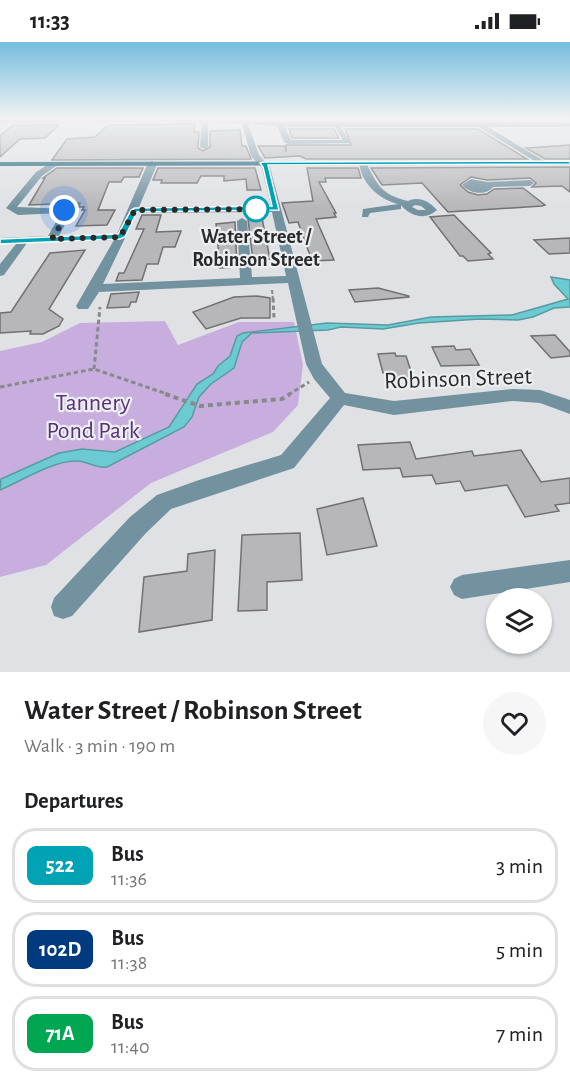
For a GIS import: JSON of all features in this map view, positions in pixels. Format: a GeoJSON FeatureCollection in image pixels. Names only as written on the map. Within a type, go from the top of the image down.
{"type":"FeatureCollection","features":[{"type":"Feature","properties":{"kind":"main road"},"geometry":{"type":"LineString","coordinates":[[0,164],[570,163]]}},
{"type":"Feature","properties":{"kind":"street"},"geometry":{"type":"LineString","coordinates":[[63,607],[138,525],[164,502],[287,462],[340,398],[320,375],[314,364],[266,167],[255,156],[254,148]]}},
{"type":"Feature","properties":{"kind":"street"},"geometry":{"type":"LineString","coordinates":[[518,148],[541,163]]}},
{"type":"Feature","properties":{"kind":"street"},"geometry":{"type":"LineString","coordinates":[[83,306],[96,288],[135,210],[152,163]]}},
{"type":"Feature","properties":{"kind":"street"},"geometry":{"type":"LineString","coordinates":[[362,163],[370,182],[384,199],[407,205],[374,208],[366,211],[365,215]]}},
{"type":"Feature","properties":{"kind":"street"},"geometry":{"type":"LineString","coordinates":[[52,239],[67,211],[18,212],[11,208],[39,174],[55,164]]}},
{"type":"Feature","properties":{"kind":"street"},"geometry":{"type":"LineString","coordinates":[[487,185],[530,183]]}},
{"type":"Feature","properties":{"kind":"street"},"geometry":{"type":"LineString","coordinates":[[135,210],[277,208]]}},
{"type":"Feature","properties":{"kind":"street"},"geometry":{"type":"LineString","coordinates":[[242,221],[246,281]]}},
{"type":"Feature","properties":{"kind":"street"},"geometry":{"type":"LineString","coordinates":[[0,241],[120,237]]}},
{"type":"Feature","properties":{"kind":"street"},"geometry":{"type":"LineString","coordinates":[[0,272],[24,240]]}},
{"type":"Feature","properties":{"kind":"street"},"geometry":{"type":"LineString","coordinates":[[96,288],[294,279]]}},
{"type":"Feature","properties":{"kind":"street","name":"Robinson Street"},"geometry":{"type":"LineString","coordinates":[[340,398],[394,408],[513,395],[540,397],[570,407]]}},
{"type":"Feature","properties":{"kind":"street"},"geometry":{"type":"LineString","coordinates":[[462,587],[570,571]]}},
{"type":"Feature","properties":{"kind":"path"},"geometry":{"type":"LineString","coordinates":[[271,279],[274,318]]}},
{"type":"Feature","properties":{"kind":"path"},"geometry":{"type":"LineString","coordinates":[[94,369],[100,307]]}},
{"type":"Feature","properties":{"kind":"path"},"geometry":{"type":"LineString","coordinates":[[0,387],[94,369],[200,406],[282,399],[320,375]]}},
{"type":"Feature","properties":{"kind":"green space","name":"Tannery Pond Park"},"geometry":{"type":"Polygon","coordinates":[[[165,321],[178,345],[239,322],[294,322],[303,365],[298,405],[273,432],[151,483],[46,565],[0,577],[0,351],[42,342],[80,323],[165,321]]]}},
{"type":"Feature","properties":{"kind":"water"},"geometry":{"type":"Polygon","coordinates":[[[551,277],[570,280],[570,307],[554,308],[533,317],[518,320],[480,319],[419,323],[383,329],[341,327],[328,330],[252,333],[242,342],[234,368],[211,384],[199,397],[192,417],[184,427],[107,467],[79,461],[66,462],[47,468],[0,490],[1,479],[59,453],[82,449],[115,452],[169,427],[197,384],[213,374],[218,366],[230,356],[237,336],[243,333],[327,323],[388,325],[431,317],[512,315],[568,299],[554,284],[551,277]]]}},
{"type":"Feature","properties":{"kind":"building"},"geometry":{"type":"Polygon","coordinates":[[[0,148],[10,148],[0,157],[0,148]]]}},
{"type":"Feature","properties":{"kind":"building"},"geometry":{"type":"Polygon","coordinates":[[[60,148],[199,148],[203,151],[208,148],[247,148],[251,159],[52,160],[60,148]]]}},
{"type":"Feature","properties":{"kind":"building"},"geometry":{"type":"Polygon","coordinates":[[[259,148],[285,148],[286,152],[286,148],[510,148],[527,159],[306,159],[300,156],[265,158],[259,148]]]}},
{"type":"Feature","properties":{"kind":"building"},"geometry":{"type":"Polygon","coordinates":[[[527,148],[570,148],[570,159],[545,159],[527,148]]]}},
{"type":"Feature","properties":{"kind":"building"},"geometry":{"type":"Polygon","coordinates":[[[570,167],[570,192],[562,186],[532,187],[536,183],[530,178],[487,180],[471,177],[460,185],[468,192],[478,195],[487,194],[494,189],[523,188],[545,205],[448,212],[422,183],[382,185],[371,168],[570,167]]]}},
{"type":"Feature","properties":{"kind":"building"},"geometry":{"type":"Polygon","coordinates":[[[57,168],[143,168],[139,177],[124,177],[121,182],[109,182],[98,210],[115,210],[107,225],[76,226],[85,210],[82,210],[84,207],[78,207],[80,203],[29,205],[45,178],[43,178],[57,168]]]}},
{"type":"Feature","properties":{"kind":"building"},"geometry":{"type":"Polygon","coordinates":[[[158,168],[255,168],[261,190],[247,190],[246,179],[224,181],[224,176],[201,176],[197,183],[161,183],[162,180],[153,180],[158,168]]]}},
{"type":"Feature","properties":{"kind":"building"},"geometry":{"type":"Polygon","coordinates":[[[307,168],[358,168],[361,178],[325,178],[326,182],[319,182],[336,213],[334,213],[336,217],[316,219],[334,260],[312,261],[298,222],[289,223],[282,203],[313,201],[307,168]]]}},
{"type":"Feature","properties":{"kind":"building"},"geometry":{"type":"Polygon","coordinates":[[[142,215],[161,215],[156,232],[181,231],[175,247],[163,247],[158,264],[147,264],[142,280],[116,281],[119,273],[124,273],[144,229],[136,229],[142,215]]]}},
{"type":"Feature","properties":{"kind":"building"},"geometry":{"type":"Polygon","coordinates":[[[454,215],[491,253],[488,254],[493,259],[468,261],[460,256],[430,217],[454,215]]]}},
{"type":"Feature","properties":{"kind":"building"},"geometry":{"type":"Polygon","coordinates":[[[262,218],[270,259],[253,261],[248,219],[262,218]]]}},
{"type":"Feature","properties":{"kind":"building"},"geometry":{"type":"Polygon","coordinates":[[[235,222],[237,267],[220,268],[216,224],[235,222]]]}},
{"type":"Feature","properties":{"kind":"building"},"geometry":{"type":"Polygon","coordinates":[[[570,238],[570,253],[549,254],[534,240],[570,238]]]}},
{"type":"Feature","properties":{"kind":"building"},"geometry":{"type":"Polygon","coordinates":[[[85,250],[49,309],[63,319],[59,326],[43,334],[30,334],[31,331],[0,333],[0,313],[11,312],[50,253],[85,250]]]}},
{"type":"Feature","properties":{"kind":"building"},"geometry":{"type":"Polygon","coordinates":[[[378,288],[409,297],[355,302],[349,290],[378,288]]]}},
{"type":"Feature","properties":{"kind":"building"},"geometry":{"type":"Polygon","coordinates":[[[139,292],[136,302],[131,302],[129,307],[107,308],[111,294],[139,292]]]}},
{"type":"Feature","properties":{"kind":"building"},"geometry":{"type":"Polygon","coordinates":[[[234,297],[270,298],[270,318],[241,318],[206,329],[193,312],[234,297]]]}},
{"type":"Feature","properties":{"kind":"building"},"geometry":{"type":"Polygon","coordinates":[[[555,335],[570,352],[570,356],[551,358],[531,336],[555,335]]]}},
{"type":"Feature","properties":{"kind":"building"},"geometry":{"type":"Polygon","coordinates":[[[454,346],[456,350],[470,349],[479,365],[441,366],[432,347],[454,346]]]}},
{"type":"Feature","properties":{"kind":"building"},"geometry":{"type":"Polygon","coordinates":[[[395,353],[396,356],[406,356],[413,377],[395,377],[394,373],[383,373],[378,354],[395,353]]]}},
{"type":"Feature","properties":{"kind":"building"},"geometry":{"type":"Polygon","coordinates":[[[410,442],[416,459],[472,451],[474,456],[521,450],[541,482],[570,478],[570,503],[555,505],[559,511],[525,517],[507,485],[465,491],[460,481],[436,484],[432,475],[403,477],[400,468],[363,470],[358,445],[410,442]]]}},
{"type":"Feature","properties":{"kind":"building"},"geometry":{"type":"Polygon","coordinates":[[[363,498],[377,546],[327,555],[317,509],[363,498]]]}},
{"type":"Feature","properties":{"kind":"building"},"geometry":{"type":"Polygon","coordinates":[[[300,533],[302,580],[267,582],[267,610],[238,611],[242,535],[300,533]]]}},
{"type":"Feature","properties":{"kind":"building"},"geometry":{"type":"Polygon","coordinates":[[[215,550],[212,620],[139,632],[144,577],[187,571],[188,554],[215,550]]]}},
{"type":"Feature","properties":{"kind":"bus line","name":"522"},"geometry":{"type":"LineString","coordinates":[[0,241],[120,237],[135,210],[277,208],[263,163],[570,163]]}},
{"type":"Feature","properties":{"kind":"place","name":"Water Street / Robinson Street"},"geometry":{"type":"Point","coordinates":[256,209]}},
{"type":"Feature","properties":{"kind":"route"},"geometry":{"type":"LineString","coordinates":[[64,210],[67,214],[52,239],[120,237],[135,210],[256,209]]}}]}
